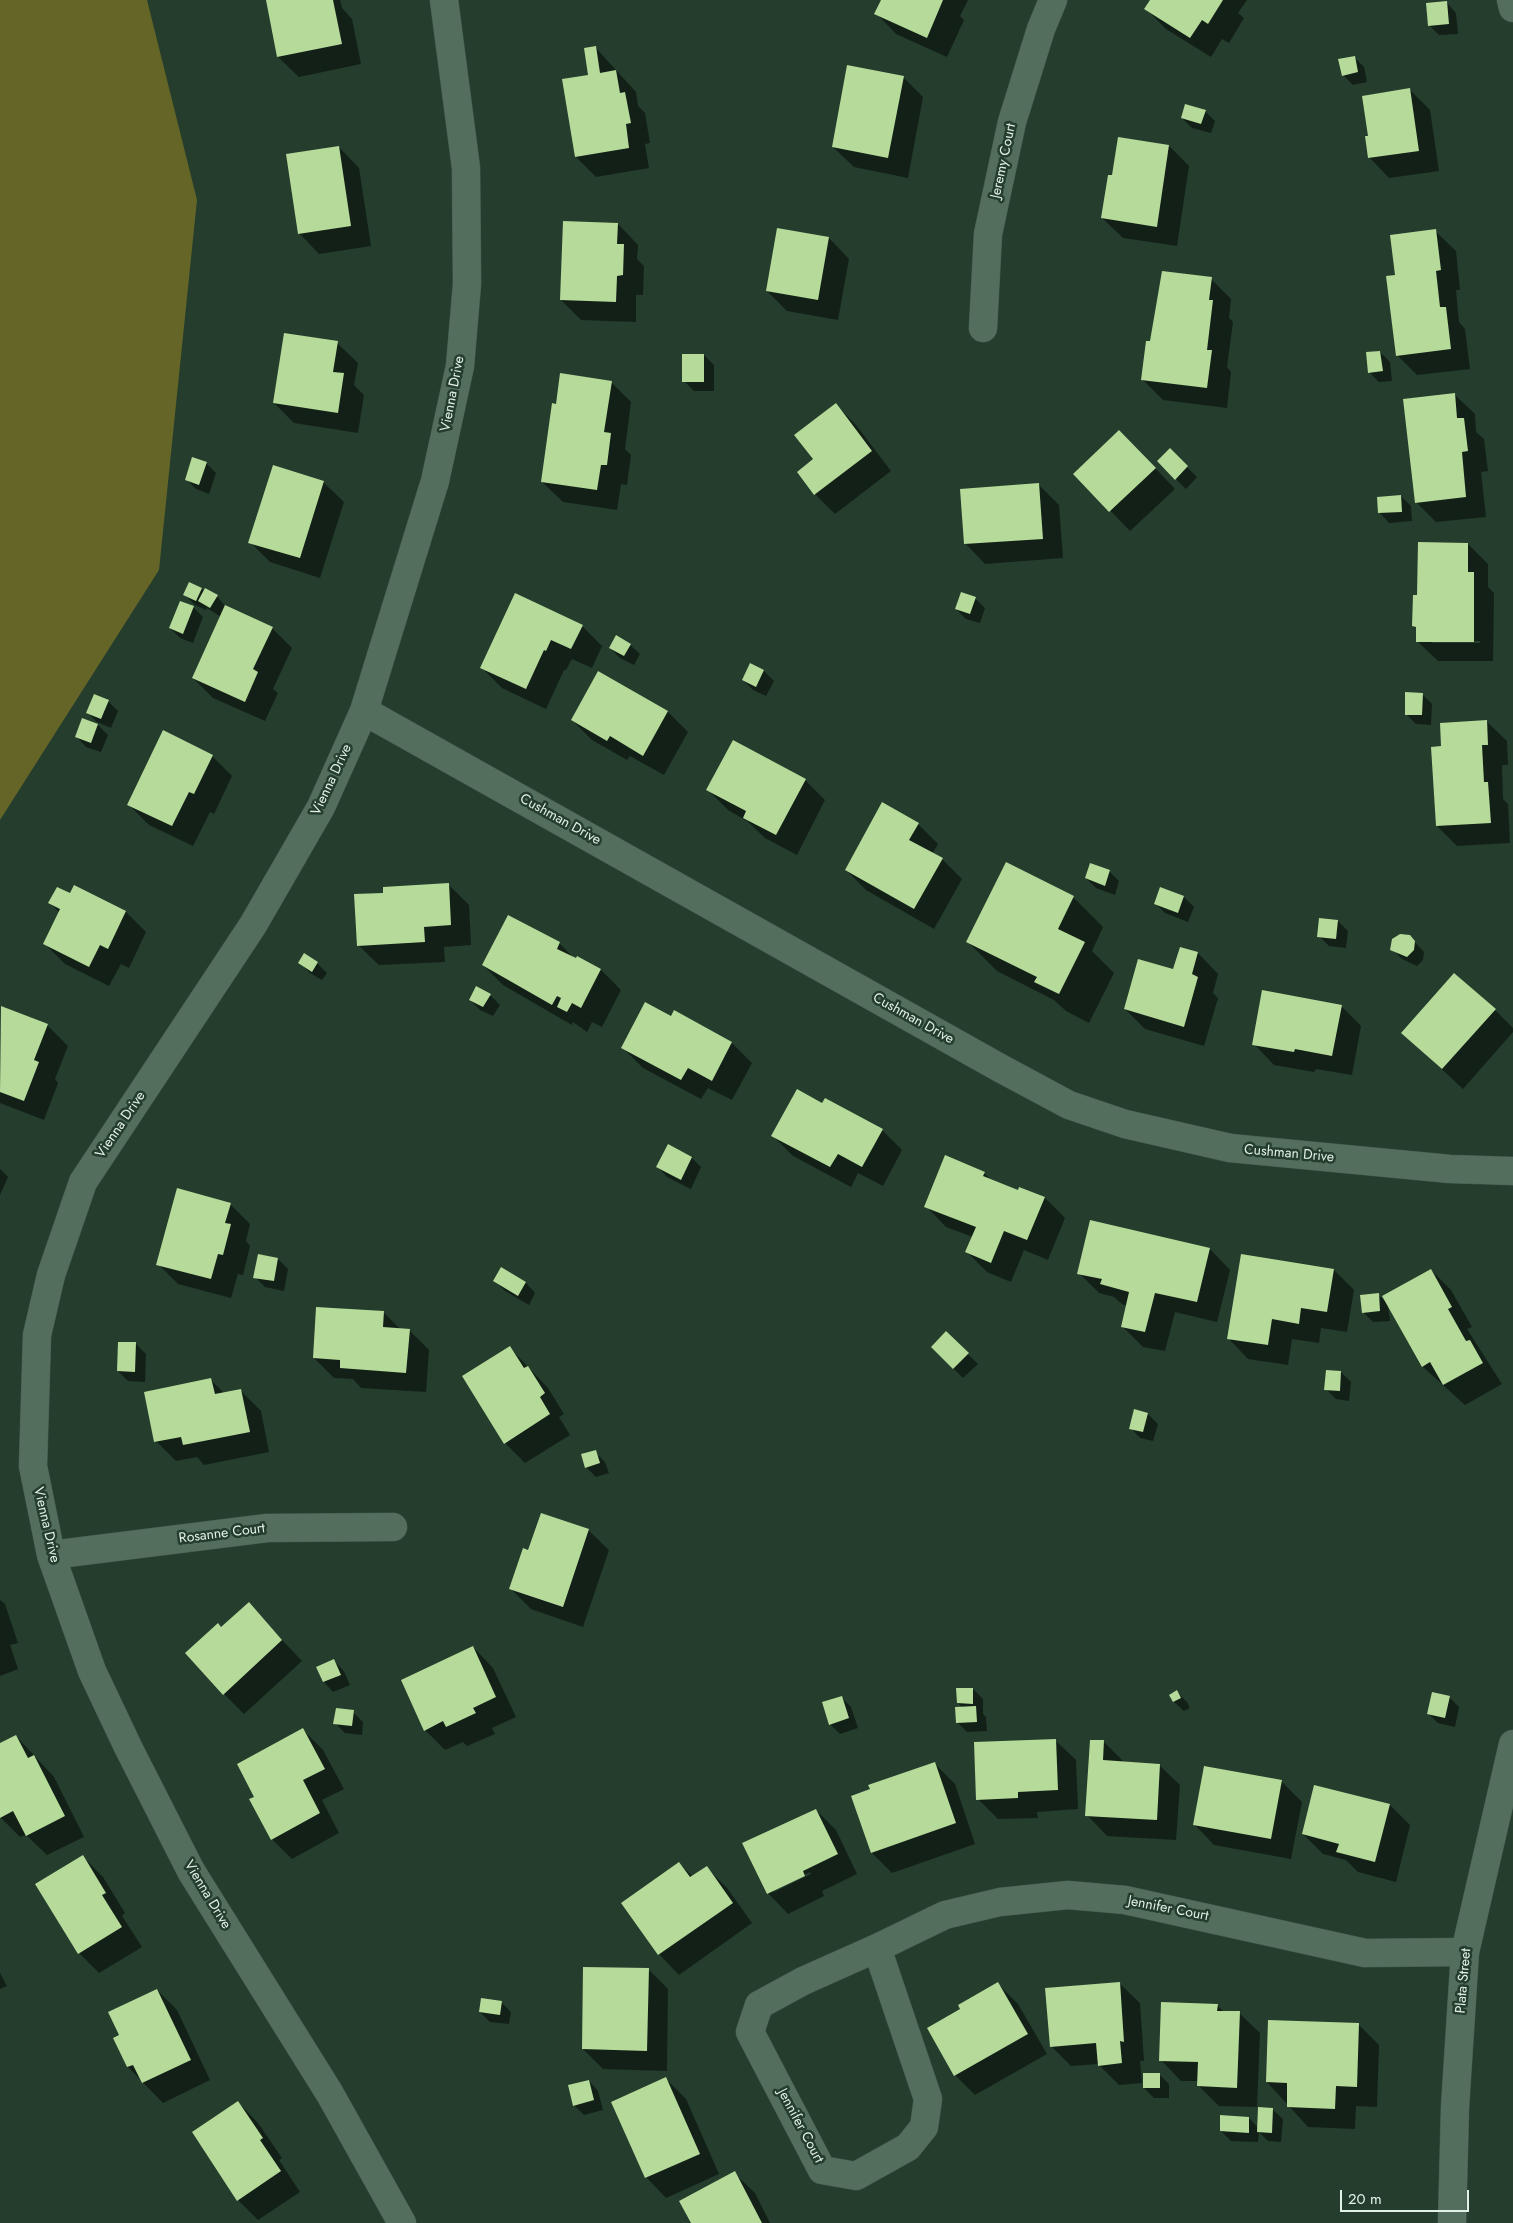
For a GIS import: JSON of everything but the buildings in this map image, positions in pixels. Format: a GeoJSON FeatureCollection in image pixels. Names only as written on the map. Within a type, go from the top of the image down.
{"type":"FeatureCollection","features":[{"type":"Feature","properties":{"kind":"street","name":"Vienna Drive"},"geometry":{"type":"LineString","coordinates":[[402,2223],[330,2094],[191,1871],[92,1671],[51,1555],[33,1466],[37,1335],[51,1275],[83,1182],[253,925],[321,807],[364,711],[435,481],[460,366],[467,284],[466,168],[444,0]]}},
{"type":"Feature","properties":{"kind":"street","name":"Jeremy Court"},"geometry":{"type":"LineString","coordinates":[[983,328],[988,234],[1012,122],[1052,0]]}},
{"type":"Feature","properties":{"kind":"street"},"geometry":{"type":"LineString","coordinates":[[1511,0],[1513,8]]}},
{"type":"Feature","properties":{"kind":"street","name":"Cushman Drive"},"geometry":{"type":"LineString","coordinates":[[364,711],[1000,1068],[1069,1104],[1125,1124],[1230,1148],[1450,1169],[1513,1171]]}},
{"type":"Feature","properties":{"kind":"street","name":"Rosanne Court"},"geometry":{"type":"LineString","coordinates":[[51,1555],[267,1528],[393,1527]]}},
{"type":"Feature","properties":{"kind":"street","name":"Plata Street"},"geometry":{"type":"LineString","coordinates":[[1452,2223],[1455,2107],[1465,1952],[1513,1744]]}},
{"type":"Feature","properties":{"kind":"street","name":"Jennifer Court"},"geometry":{"type":"LineString","coordinates":[[877,1948],[928,2099],[924,2127],[908,2147],[856,2176],[822,2170],[750,2032],[759,2005],[803,1981],[945,1915],[1000,1902],[1068,1895],[1125,1900],[1365,1953],[1465,1952]]}},
{"type":"Feature","properties":{"kind":"shaded area"},"geometry":{"type":"Polygon","coordinates":[[[0,0],[147,0],[197,200],[159,570],[0,820],[0,0]]]}}]}
